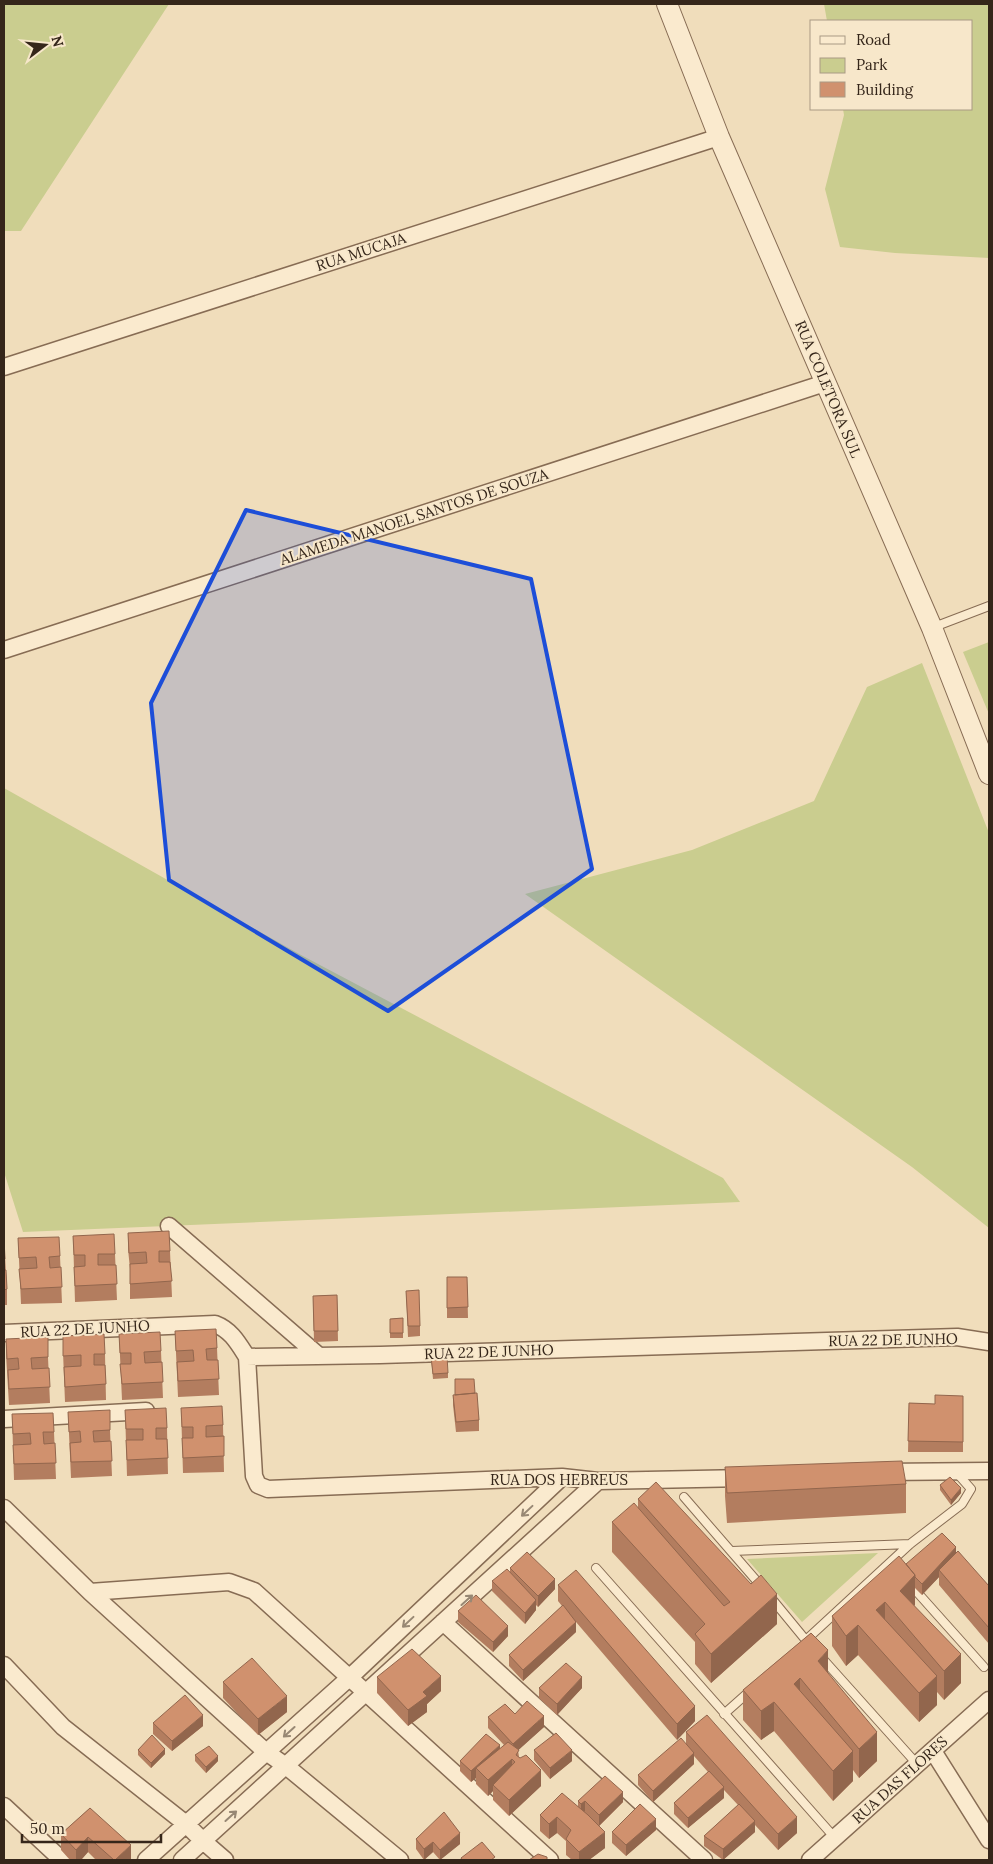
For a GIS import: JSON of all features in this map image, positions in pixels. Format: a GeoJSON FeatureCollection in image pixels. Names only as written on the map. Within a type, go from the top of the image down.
{"type":"FeatureCollection","features":[{"type":"Feature","properties":{"kind":"street","name":"RUA COLETORA SUL"},"geometry":{"type":"LineString","coordinates":[[667,4],[719,137],[932,628],[989,774]]}},
{"type":"Feature","properties":{"kind":"street","name":"RUA MUCAJA"},"geometry":{"type":"LineString","coordinates":[[4,367],[719,137]]}},
{"type":"Feature","properties":{"kind":"street","name":"ALAMEDA MANOEL SANTOS DE SOUZA"},"geometry":{"type":"LineString","coordinates":[[4,650],[825,383]]}},
{"type":"Feature","properties":{"kind":"street"},"geometry":{"type":"LineString","coordinates":[[170,1226],[319,1356]]}},
{"type":"Feature","properties":{"kind":"street","name":"RUA 22 DE JUNHO"},"geometry":{"type":"LineString","coordinates":[[4,1333],[216,1324],[225,1328],[236,1340],[247,1357],[957,1338],[989,1342]]}},
{"type":"Feature","properties":{"kind":"street","name":"RUA DOS HEBREUS"},"geometry":{"type":"LineString","coordinates":[[247,1357],[254,1476],[258,1485],[268,1489],[562,1477],[598,1481],[727,1479],[766,1476]]}},
{"type":"Feature","properties":{"kind":"street"},"geometry":{"type":"LineString","coordinates":[[4,1419],[162,1410]]}},
{"type":"Feature","properties":{"kind":"street"},"geometry":{"type":"LineString","coordinates":[[863,1472],[989,1470]]}},
{"type":"Feature","properties":{"kind":"street"},"geometry":{"type":"LineString","coordinates":[[146,1860],[348,1679],[562,1477]]}},
{"type":"Feature","properties":{"kind":"street"},"geometry":{"type":"LineString","coordinates":[[182,1860],[598,1481]]}},
{"type":"Feature","properties":{"kind":"street"},"geometry":{"type":"LineString","coordinates":[[4,1508],[90,1592],[266,1752],[286,1766],[400,1860]]}},
{"type":"Feature","properties":{"kind":"street"},"geometry":{"type":"LineString","coordinates":[[90,1592],[229,1582],[254,1591],[348,1679],[366,1692],[550,1860]]}},
{"type":"Feature","properties":{"kind":"street"},"geometry":{"type":"LineString","coordinates":[[443,1622],[704,1860]]}},
{"type":"Feature","properties":{"kind":"street"},"geometry":{"type":"LineString","coordinates":[[4,1665],[63,1726],[186,1824],[225,1860]]}},
{"type":"Feature","properties":{"kind":"street","name":"RUA DAS FLORES"},"geometry":{"type":"LineString","coordinates":[[817,1858],[835,1838],[989,1700]]}},
{"type":"Feature","properties":{"kind":"street"},"geometry":{"type":"LineString","coordinates":[[932,1751],[989,1840]]}},
{"type":"Feature","properties":{"kind":"street"},"geometry":{"type":"LineString","coordinates":[[4,1806],[62,1860]]}},
{"type":"Feature","properties":{"kind":"lane"},"geometry":{"type":"LineString","coordinates":[[932,628],[989,606]]}},
{"type":"Feature","properties":{"kind":"lane"},"geometry":{"type":"LineString","coordinates":[[799,1646],[910,1544],[962,1504],[971,1489],[956,1472]]}},
{"type":"Feature","properties":{"kind":"lane"},"geometry":{"type":"LineString","coordinates":[[684,1497],[813,1648]]}},
{"type":"Feature","properties":{"kind":"lane"},"geometry":{"type":"LineString","coordinates":[[732,1551],[910,1544]]}},
{"type":"Feature","properties":{"kind":"lane"},"geometry":{"type":"LineString","coordinates":[[890,1562],[897,1570]]}},
{"type":"Feature","properties":{"kind":"lane"},"geometry":{"type":"LineString","coordinates":[[596,1568],[835,1838]]}},
{"type":"Feature","properties":{"kind":"lane"},"geometry":{"type":"LineString","coordinates":[[904,1577],[984,1667]]}},
{"type":"Feature","properties":{"kind":"lane"},"geometry":{"type":"LineString","coordinates":[[819,1655],[917,1764]]}},
{"type":"Feature","properties":{"kind":"lane"},"geometry":{"type":"LineString","coordinates":[[724,1714],[758,1683]]}},
{"type":"Feature","properties":{"kind":"highlighted area"},"geometry":{"type":"Polygon","coordinates":[[[246,510],[531,579],[592,869],[388,1011],[169,880],[151,703],[246,510]]]}},
{"type":"Feature","properties":{"kind":"green space"},"geometry":{"type":"Polygon","coordinates":[[[4,4],[169,4],[21,231],[4,231],[4,4]]]}},
{"type":"Feature","properties":{"kind":"green space"},"geometry":{"type":"Polygon","coordinates":[[[824,4],[989,4],[989,258],[895,253],[840,247],[825,189],[844,115],[843,110],[973,110],[973,20],[827,20],[824,4]]]}},
{"type":"Feature","properties":{"kind":"green space"},"geometry":{"type":"Polygon","coordinates":[[[989,642],[989,714],[963,652],[989,642]]]}},
{"type":"Feature","properties":{"kind":"green space"},"geometry":{"type":"Polygon","coordinates":[[[922,663],[989,833],[989,1228],[912,1167],[525,894],[692,850],[814,801],[867,687],[922,663]]]}},
{"type":"Feature","properties":{"kind":"green space"},"geometry":{"type":"Polygon","coordinates":[[[4,788],[301,955],[723,1178],[740,1202],[23,1232],[4,1172],[4,788]]]}},
{"type":"Feature","properties":{"kind":"green space"},"geometry":{"type":"Polygon","coordinates":[[[878,1553],[802,1622],[747,1559],[878,1553]]]}},
{"type":"Feature","properties":{"kind":"building"},"geometry":{"type":"Polygon","coordinates":[[[169,1231],[170,1251],[159,1251],[159,1262],[170,1262],[172,1281],[130,1284],[130,1264],[147,1263],[146,1252],[129,1253],[128,1233],[169,1231]]]}},
{"type":"Feature","properties":{"kind":"building"},"geometry":{"type":"Polygon","coordinates":[[[114,1234],[115,1254],[98,1254],[98,1265],[116,1265],[117,1284],[75,1286],[74,1267],[85,1266],[85,1255],[74,1255],[73,1236],[114,1234]]]}},
{"type":"Feature","properties":{"kind":"building"},"geometry":{"type":"Polygon","coordinates":[[[59,1237],[60,1256],[49,1257],[50,1268],[61,1267],[62,1287],[21,1289],[19,1269],[37,1268],[36,1257],[19,1258],[18,1238],[59,1237]]]}},
{"type":"Feature","properties":{"kind":"building"},"geometry":{"type":"Polygon","coordinates":[[[4,1270],[6,1270],[7,1289],[4,1290],[4,1270]]]}},
{"type":"Feature","properties":{"kind":"building"},"geometry":{"type":"Polygon","coordinates":[[[447,1277],[467,1277],[468,1307],[447,1308],[447,1277]]]}},
{"type":"Feature","properties":{"kind":"building"},"geometry":{"type":"Polygon","coordinates":[[[419,1290],[420,1326],[408,1326],[406,1291],[419,1290]]]}},
{"type":"Feature","properties":{"kind":"building"},"geometry":{"type":"Polygon","coordinates":[[[337,1295],[338,1331],[314,1331],[313,1296],[337,1295]]]}},
{"type":"Feature","properties":{"kind":"building"},"geometry":{"type":"Polygon","coordinates":[[[403,1318],[403,1333],[390,1333],[390,1319],[403,1318]]]}},
{"type":"Feature","properties":{"kind":"building"},"geometry":{"type":"Polygon","coordinates":[[[216,1329],[217,1348],[206,1349],[207,1360],[218,1360],[219,1379],[178,1381],[177,1362],[194,1361],[193,1350],[176,1351],[175,1331],[216,1329]]]}},
{"type":"Feature","properties":{"kind":"building"},"geometry":{"type":"Polygon","coordinates":[[[160,1332],[161,1351],[144,1352],[145,1363],[162,1362],[163,1382],[122,1384],[120,1364],[131,1364],[131,1353],[120,1353],[119,1334],[160,1332]]]}},
{"type":"Feature","properties":{"kind":"building"},"geometry":{"type":"Polygon","coordinates":[[[104,1334],[105,1354],[94,1354],[94,1365],[105,1365],[106,1384],[65,1387],[64,1367],[81,1366],[81,1355],[63,1356],[63,1336],[104,1334]]]}},
{"type":"Feature","properties":{"kind":"building"},"geometry":{"type":"Polygon","coordinates":[[[48,1337],[48,1357],[31,1358],[32,1369],[49,1368],[50,1387],[9,1389],[8,1370],[19,1369],[18,1358],[7,1359],[6,1339],[48,1337]]]}},
{"type":"Feature","properties":{"kind":"building"},"geometry":{"type":"Polygon","coordinates":[[[447,1356],[448,1373],[433,1374],[431,1357],[447,1356]]]}},
{"type":"Feature","properties":{"kind":"building"},"geometry":{"type":"Polygon","coordinates":[[[455,1379],[474,1379],[475,1393],[455,1395],[455,1379]]]}},
{"type":"Feature","properties":{"kind":"building"},"geometry":{"type":"Polygon","coordinates":[[[477,1393],[479,1420],[456,1422],[453,1395],[477,1393]]]}},
{"type":"Feature","properties":{"kind":"building"},"geometry":{"type":"Polygon","coordinates":[[[935,1395],[963,1396],[963,1442],[908,1441],[909,1403],[935,1404],[935,1395]]]}},
{"type":"Feature","properties":{"kind":"building"},"geometry":{"type":"Polygon","coordinates":[[[222,1406],[223,1425],[206,1426],[206,1437],[224,1436],[224,1456],[183,1458],[182,1438],[193,1438],[193,1427],[182,1427],[181,1408],[222,1406]]]}},
{"type":"Feature","properties":{"kind":"building"},"geometry":{"type":"Polygon","coordinates":[[[166,1408],[167,1428],[156,1428],[156,1439],[167,1439],[168,1458],[127,1460],[126,1440],[143,1440],[143,1429],[126,1429],[125,1410],[166,1408]]]}},
{"type":"Feature","properties":{"kind":"building"},"geometry":{"type":"Polygon","coordinates":[[[110,1410],[110,1430],[93,1431],[94,1442],[111,1441],[112,1461],[71,1462],[70,1443],[81,1442],[80,1431],[69,1432],[68,1412],[110,1410]]]}},
{"type":"Feature","properties":{"kind":"building"},"geometry":{"type":"Polygon","coordinates":[[[53,1413],[54,1432],[43,1432],[44,1444],[55,1443],[56,1463],[14,1464],[13,1445],[31,1444],[30,1433],[13,1434],[12,1414],[53,1413]]]}},
{"type":"Feature","properties":{"kind":"building"},"geometry":{"type":"Polygon","coordinates":[[[902,1461],[906,1484],[727,1493],[725,1467],[902,1461]]]}},
{"type":"Feature","properties":{"kind":"building"},"geometry":{"type":"Polygon","coordinates":[[[950,1477],[961,1488],[951,1500],[940,1485],[950,1477]]]}},
{"type":"Feature","properties":{"kind":"building"},"geometry":{"type":"Polygon","coordinates":[[[656,1482],[751,1584],[761,1575],[777,1594],[711,1654],[695,1634],[705,1624],[612,1522],[634,1503],[724,1606],[730,1602],[638,1499],[656,1482]]]}},
{"type":"Feature","properties":{"kind":"building"},"geometry":{"type":"Polygon","coordinates":[[[942,1533],[956,1547],[922,1584],[906,1564],[942,1533]]]}},
{"type":"Feature","properties":{"kind":"building"},"geometry":{"type":"Polygon","coordinates":[[[958,1551],[989,1586],[989,1628],[939,1570],[958,1551]]]}},
{"type":"Feature","properties":{"kind":"building"},"geometry":{"type":"Polygon","coordinates":[[[527,1552],[555,1579],[538,1596],[510,1568],[527,1552]]]}},
{"type":"Feature","properties":{"kind":"building"},"geometry":{"type":"Polygon","coordinates":[[[899,1556],[915,1575],[900,1591],[961,1654],[944,1671],[885,1602],[876,1610],[937,1676],[919,1693],[858,1625],[846,1636],[832,1616],[899,1556]]]}},
{"type":"Feature","properties":{"kind":"building"},"geometry":{"type":"Polygon","coordinates":[[[507,1569],[536,1600],[525,1613],[492,1581],[507,1569]]]}},
{"type":"Feature","properties":{"kind":"building"},"geometry":{"type":"Polygon","coordinates":[[[576,1570],[695,1706],[677,1724],[558,1585],[576,1570]]]}},
{"type":"Feature","properties":{"kind":"building"},"geometry":{"type":"Polygon","coordinates":[[[476,1595],[508,1626],[493,1642],[458,1611],[476,1595]]]}},
{"type":"Feature","properties":{"kind":"building"},"geometry":{"type":"Polygon","coordinates":[[[563,1605],[576,1622],[523,1670],[509,1655],[563,1605]]]}},
{"type":"Feature","properties":{"kind":"building"},"geometry":{"type":"Polygon","coordinates":[[[811,1633],[828,1650],[818,1661],[877,1732],[859,1749],[800,1678],[794,1684],[853,1751],[833,1771],[774,1702],[761,1711],[743,1690],[811,1633]]]}},
{"type":"Feature","properties":{"kind":"building"},"geometry":{"type":"Polygon","coordinates":[[[412,1649],[441,1676],[423,1692],[427,1696],[408,1710],[377,1677],[412,1649]]]}},
{"type":"Feature","properties":{"kind":"building"},"geometry":{"type":"Polygon","coordinates":[[[252,1658],[287,1696],[258,1719],[223,1682],[252,1658]]]}},
{"type":"Feature","properties":{"kind":"building"},"geometry":{"type":"Polygon","coordinates":[[[566,1663],[582,1677],[557,1704],[539,1688],[566,1663]]]}},
{"type":"Feature","properties":{"kind":"building"},"geometry":{"type":"Polygon","coordinates":[[[185,1695],[203,1715],[172,1741],[153,1723],[185,1695]]]}},
{"type":"Feature","properties":{"kind":"building"},"geometry":{"type":"Polygon","coordinates":[[[527,1701],[544,1716],[513,1744],[488,1717],[505,1704],[515,1714],[527,1701]]]}},
{"type":"Feature","properties":{"kind":"building"},"geometry":{"type":"Polygon","coordinates":[[[707,1715],[797,1817],[778,1834],[686,1732],[707,1715]]]}},
{"type":"Feature","properties":{"kind":"building"},"geometry":{"type":"Polygon","coordinates":[[[556,1733],[572,1750],[550,1768],[534,1750],[556,1733]]]}},
{"type":"Feature","properties":{"kind":"building"},"geometry":{"type":"Polygon","coordinates":[[[486,1734],[500,1745],[471,1771],[460,1761],[486,1734]]]}},
{"type":"Feature","properties":{"kind":"building"},"geometry":{"type":"Polygon","coordinates":[[[152,1735],[165,1749],[151,1763],[138,1750],[152,1735]]]}},
{"type":"Feature","properties":{"kind":"building"},"geometry":{"type":"Polygon","coordinates":[[[681,1738],[694,1753],[653,1791],[638,1775],[681,1738]]]}},
{"type":"Feature","properties":{"kind":"building"},"geometry":{"type":"Polygon","coordinates":[[[508,1742],[519,1750],[516,1755],[520,1758],[526,1755],[541,1770],[509,1800],[493,1785],[515,1762],[512,1759],[488,1780],[476,1768],[508,1742]]]}},
{"type":"Feature","properties":{"kind":"building"},"geometry":{"type":"Polygon","coordinates":[[[209,1746],[218,1756],[206,1767],[195,1755],[209,1746]]]}},
{"type":"Feature","properties":{"kind":"building"},"geometry":{"type":"Polygon","coordinates":[[[709,1771],[724,1787],[688,1818],[674,1803],[709,1771]]]}},
{"type":"Feature","properties":{"kind":"building"},"geometry":{"type":"Polygon","coordinates":[[[605,1776],[623,1792],[599,1815],[585,1801],[581,1804],[578,1801],[605,1776]]]}},
{"type":"Feature","properties":{"kind":"building"},"geometry":{"type":"Polygon","coordinates":[[[562,1793],[605,1832],[579,1852],[566,1839],[571,1830],[557,1817],[549,1824],[540,1815],[562,1793]]]}},
{"type":"Feature","properties":{"kind":"building"},"geometry":{"type":"Polygon","coordinates":[[[640,1804],[656,1819],[626,1845],[612,1832],[640,1804]]]}},
{"type":"Feature","properties":{"kind":"building"},"geometry":{"type":"Polygon","coordinates":[[[739,1804],[755,1821],[723,1849],[704,1836],[739,1804]]]}},
{"type":"Feature","properties":{"kind":"building"},"geometry":{"type":"Polygon","coordinates":[[[90,1808],[131,1845],[115,1860],[88,1837],[76,1850],[61,1834],[90,1808]]]}},
{"type":"Feature","properties":{"kind":"building"},"geometry":{"type":"Polygon","coordinates":[[[444,1812],[460,1833],[440,1850],[433,1842],[424,1849],[416,1839],[444,1812]]]}},
{"type":"Feature","properties":{"kind":"building"},"geometry":{"type":"Polygon","coordinates":[[[482,1842],[495,1857],[491,1860],[462,1860],[461,1858],[482,1842]]]}},
{"type":"Feature","properties":{"kind":"building"},"geometry":{"type":"Polygon","coordinates":[[[538,1854],[547,1857],[547,1860],[529,1860],[538,1854]]]}}]}
